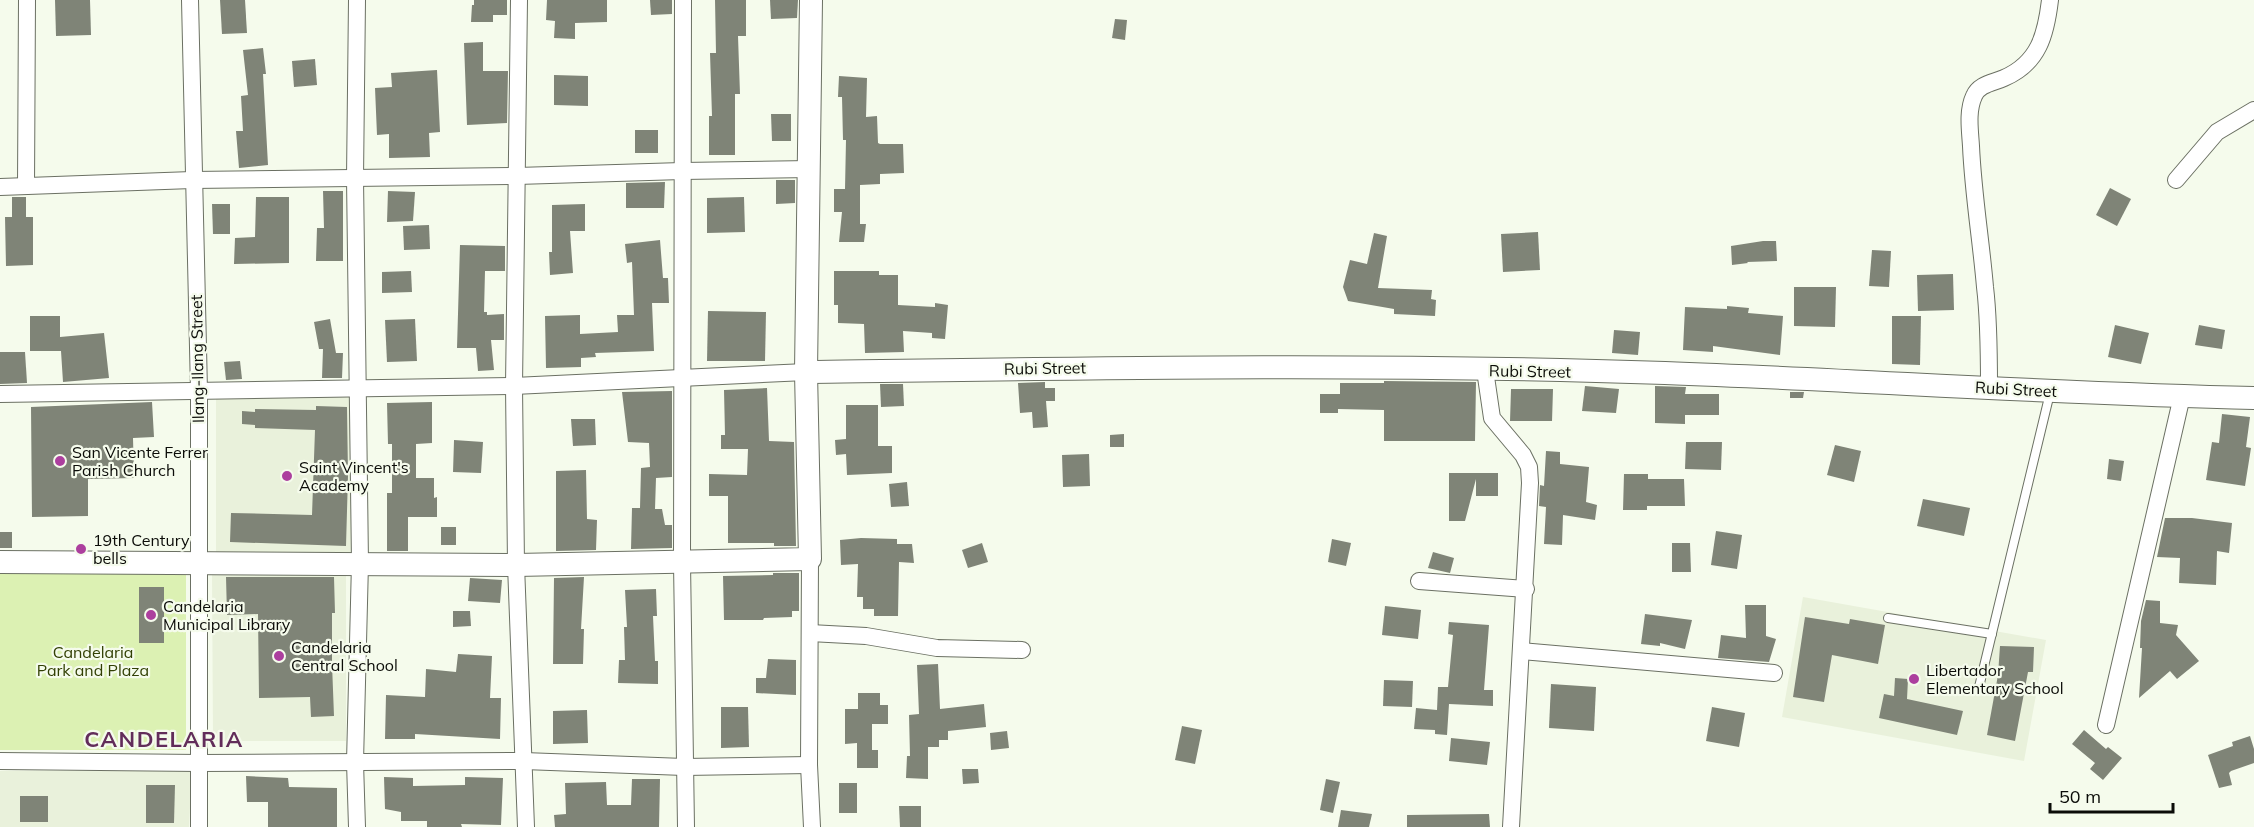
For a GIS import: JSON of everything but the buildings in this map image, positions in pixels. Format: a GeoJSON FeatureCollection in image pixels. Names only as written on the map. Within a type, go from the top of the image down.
{"type":"FeatureCollection","features":[{"type":"Feature","properties":{"kind":"street"},"geometry":{"type":"LineString","coordinates":[[26,186],[27,0]]}},
{"type":"Feature","properties":{"kind":"street","name":"Ilang-Ilang Street"},"geometry":{"type":"LineString","coordinates":[[190,0],[192,180],[199,391],[199,827]]}},
{"type":"Feature","properties":{"kind":"street"},"geometry":{"type":"LineString","coordinates":[[357,0],[355,178],[360,563],[357,827]]}},
{"type":"Feature","properties":{"kind":"street"},"geometry":{"type":"LineString","coordinates":[[519,0],[514,386],[516,565],[526,827]]}},
{"type":"Feature","properties":{"kind":"street"},"geometry":{"type":"LineString","coordinates":[[683,0],[682,562],[686,827]]}},
{"type":"Feature","properties":{"kind":"street"},"geometry":{"type":"LineString","coordinates":[[811,0],[806,372],[812,827]]}},
{"type":"Feature","properties":{"kind":"street"},"geometry":{"type":"LineString","coordinates":[[1989,387],[1986,288],[1972,175],[1969,119],[1974,96],[1979,88],[2016,72],[2028,62],[2040,45],[2046,28],[2050,0]]}},
{"type":"Feature","properties":{"kind":"street"},"geometry":{"type":"LineString","coordinates":[[2176,180],[2217,132],[2254,110]]}},
{"type":"Feature","properties":{"kind":"street"},"geometry":{"type":"LineString","coordinates":[[0,187],[192,180],[517,177],[810,169]]}},
{"type":"Feature","properties":{"kind":"street","name":"Rubi Street"},"geometry":{"type":"LineString","coordinates":[[806,372],[1134,367],[1662,373],[2254,398]]}},
{"type":"Feature","properties":{"kind":"street"},"geometry":{"type":"LineString","coordinates":[[1485,370],[1492,418],[1511,439],[1529,466],[1526,589],[1511,827]]}},
{"type":"Feature","properties":{"kind":"street"},"geometry":{"type":"LineString","coordinates":[[0,394],[514,386],[806,372]]}},
{"type":"Feature","properties":{"kind":"street"},"geometry":{"type":"LineString","coordinates":[[2106,725],[2182,396]]}},
{"type":"Feature","properties":{"kind":"street"},"geometry":{"type":"LineString","coordinates":[[0,562],[516,565],[810,559]]}},
{"type":"Feature","properties":{"kind":"street"},"geometry":{"type":"LineString","coordinates":[[1419,581],[1526,589]]}},
{"type":"Feature","properties":{"kind":"street"},"geometry":{"type":"LineString","coordinates":[[810,633],[866,636],[937,648],[1022,650]]}},
{"type":"Feature","properties":{"kind":"street"},"geometry":{"type":"LineString","coordinates":[[1522,651],[1773,673]]}},
{"type":"Feature","properties":{"kind":"street"},"geometry":{"type":"LineString","coordinates":[[0,761],[199,763],[524,761],[684,767],[810,765]]}},
{"type":"Feature","properties":{"kind":"lane"},"geometry":{"type":"LineString","coordinates":[[1979,687],[2051,391]]}},
{"type":"Feature","properties":{"kind":"lane"},"geometry":{"type":"LineString","coordinates":[[1888,618],[1992,634]]}},
{"type":"Feature","properties":{"kind":"shaded area","name":"Saint Vincent's Academy"},"geometry":{"type":"Polygon","coordinates":[[[216,397],[357,397],[357,555],[216,555],[216,397]]]}},
{"type":"Feature","properties":{"kind":"shaded area","name":"Candelaria Central School"},"geometry":{"type":"Polygon","coordinates":[[[346,571],[346,741],[213,741],[212,572],[346,571]]]}},
{"type":"Feature","properties":{"kind":"shaded area","name":"Libertador Elementary School"},"geometry":{"type":"Polygon","coordinates":[[[1803,597],[2046,640],[2024,761],[1782,717],[1803,597]]]}},
{"type":"Feature","properties":{"kind":"shaded area"},"geometry":{"type":"Polygon","coordinates":[[[192,770],[189,827],[0,827],[0,771],[192,770]]]}},
{"type":"Feature","properties":{"kind":"green space","name":"Candelaria Park and Plaza"},"geometry":{"type":"Polygon","coordinates":[[[0,572],[186,572],[186,750],[0,750],[0,572]]]}},
{"type":"Feature","properties":{"kind":"place","name":"San Vicente Ferrer Parish Church"},"geometry":{"type":"Point","coordinates":[60,461]}},
{"type":"Feature","properties":{"kind":"place","name":"Saint Vincent's Academy"},"geometry":{"type":"Point","coordinates":[287,476]}},
{"type":"Feature","properties":{"kind":"place","name":"19th Century bells"},"geometry":{"type":"Point","coordinates":[81,549]}},
{"type":"Feature","properties":{"kind":"place","name":"Candelaria Municipal Library"},"geometry":{"type":"Point","coordinates":[151,615]}},
{"type":"Feature","properties":{"kind":"place","name":"Candelaria Central School"},"geometry":{"type":"Point","coordinates":[279,656]}},
{"type":"Feature","properties":{"kind":"place","name":"Libertador Elementary School"},"geometry":{"type":"Point","coordinates":[1914,679]}},
{"type":"Feature","properties":{"kind":"district","name":"CANDELARIA"},"geometry":{"type":"Point","coordinates":[164,739]}}]}
